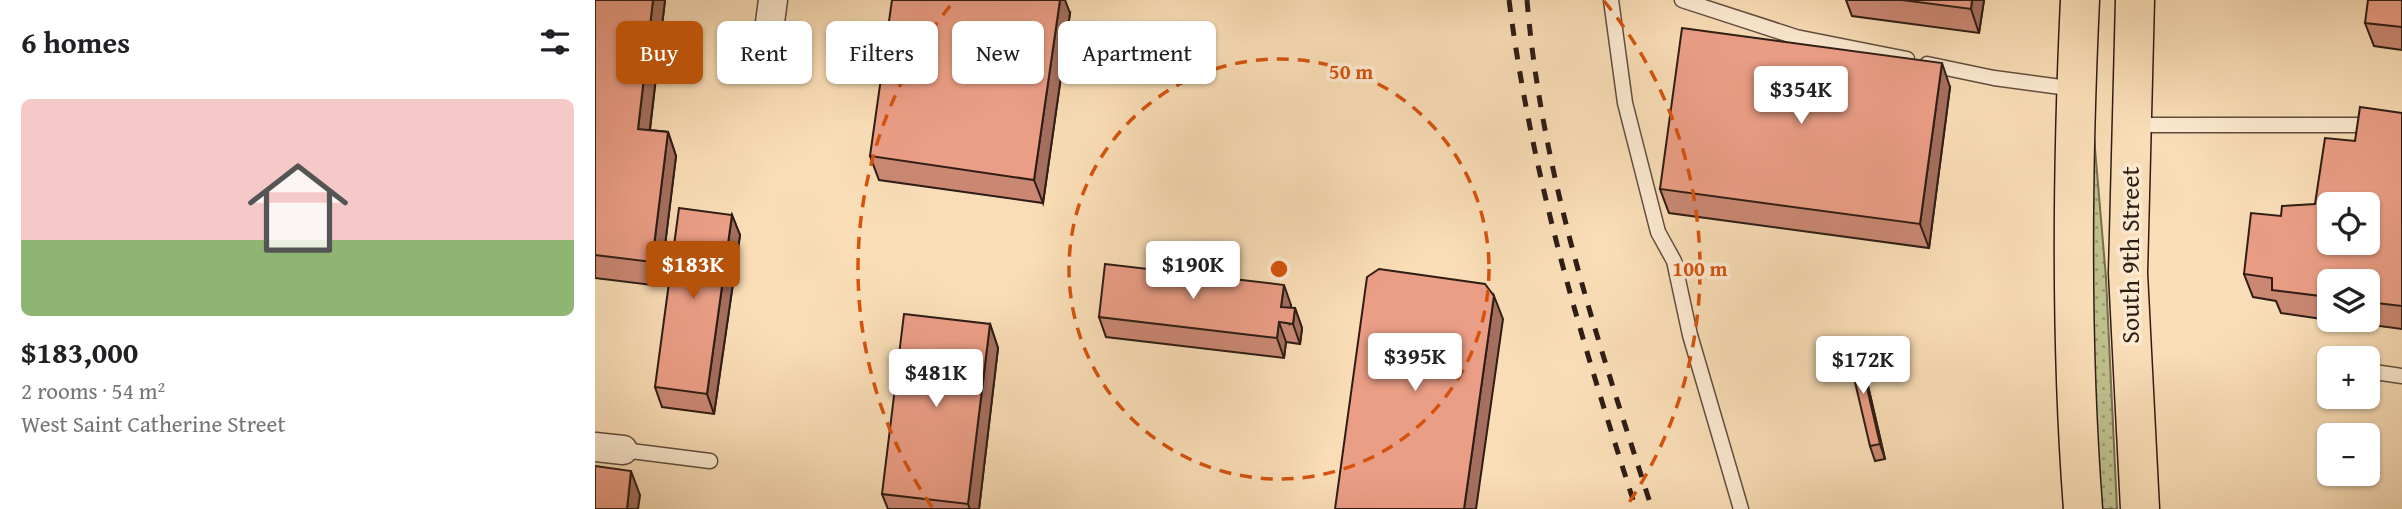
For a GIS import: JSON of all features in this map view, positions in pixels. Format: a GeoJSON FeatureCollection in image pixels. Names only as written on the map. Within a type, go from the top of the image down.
{"type":"FeatureCollection","features":[{"type":"Feature","properties":{"kind":"main road"},"geometry":{"type":"LineString","coordinates":[[2080,0],[2073,327],[2083,509]]}},
{"type":"Feature","properties":{"kind":"main road","name":"South 9th Street"},"geometry":{"type":"LineString","coordinates":[[2135,0],[2129,124],[2128,273],[2140,509]]}},
{"type":"Feature","properties":{"kind":"main road"},"geometry":{"type":"LineString","coordinates":[[2058,509],[2073,327]]}},
{"type":"Feature","properties":{"kind":"street"},"geometry":{"type":"LineString","coordinates":[[770,21],[773,0]]}},
{"type":"Feature","properties":{"kind":"street"},"geometry":{"type":"LineString","coordinates":[[595,447],[623,450]]}},
{"type":"Feature","properties":{"kind":"lane"},"geometry":{"type":"LineString","coordinates":[[1611,0],[1616,46],[1631,129],[1658,232],[1674,261],[1690,335],[1741,509]]}},
{"type":"Feature","properties":{"kind":"lane"},"geometry":{"type":"LineString","coordinates":[[1682,0],[1796,37],[1994,78],[2076,89]]}},
{"type":"Feature","properties":{"kind":"lane"},"geometry":{"type":"LineString","coordinates":[[2129,124],[2402,125]]}},
{"type":"Feature","properties":{"kind":"lane"},"geometry":{"type":"LineString","coordinates":[[2380,373],[2402,376]]}},
{"type":"Feature","properties":{"kind":"lane"},"geometry":{"type":"LineString","coordinates":[[623,450],[710,461]]}},
{"type":"Feature","properties":{"kind":"green space"},"geometry":{"type":"Polygon","coordinates":[[[2093,125],[2106,278],[2117,509],[2097,509],[2089,381],[2093,125]]]}},
{"type":"Feature","properties":{"kind":"building"},"geometry":{"type":"Polygon","coordinates":[[[595,0],[653,0],[651,21],[616,21],[616,84],[643,84],[638,129],[668,132],[652,262],[595,255],[595,0]]]}},
{"type":"Feature","properties":{"kind":"building"},"geometry":{"type":"Polygon","coordinates":[[[892,0],[1060,0],[1034,180],[870,156],[880,84],[938,84],[938,21],[889,21],[892,0]]]}},
{"type":"Feature","properties":{"kind":"building"},"geometry":{"type":"Polygon","coordinates":[[[1902,0],[1972,0],[1971,9],[1902,0]]]}},
{"type":"Feature","properties":{"kind":"building"},"geometry":{"type":"Polygon","coordinates":[[[2368,0],[2402,0],[2402,27],[2365,23],[2368,0]]]}},
{"type":"Feature","properties":{"kind":"building"},"geometry":{"type":"Polygon","coordinates":[[[1682,28],[1942,63],[1920,224],[1660,189],[1682,28]]]}},
{"type":"Feature","properties":{"kind":"building"},"geometry":{"type":"Polygon","coordinates":[[[2360,107],[2402,113],[2402,306],[2380,303],[2380,269],[2317,269],[2317,296],[2272,290],[2272,278],[2244,274],[2251,213],[2281,216],[2282,206],[2315,204],[2325,138],[2355,141],[2360,107]]]}},
{"type":"Feature","properties":{"kind":"building"},"geometry":{"type":"Polygon","coordinates":[[[679,208],[732,215],[707,394],[655,387],[679,208]]]}},
{"type":"Feature","properties":{"kind":"building"},"geometry":{"type":"Polygon","coordinates":[[[1105,264],[1284,285],[1281,307],[1295,308],[1293,324],[1279,322],[1277,338],[1099,317],[1105,264]]]}},
{"type":"Feature","properties":{"kind":"building"},"geometry":{"type":"Polygon","coordinates":[[[1379,269],[1485,284],[1494,296],[1464,509],[1335,509],[1367,277],[1379,269]]]}},
{"type":"Feature","properties":{"kind":"building"},"geometry":{"type":"Polygon","coordinates":[[[904,314],[990,324],[968,504],[882,494],[904,314]]]}},
{"type":"Feature","properties":{"kind":"building"},"geometry":{"type":"Polygon","coordinates":[[[1857,345],[1880,444],[1870,446],[1847,348],[1857,345]]]}},
{"type":"Feature","properties":{"kind":"building"},"geometry":{"type":"Polygon","coordinates":[[[595,466],[631,471],[627,509],[595,509],[595,466]]]}},
{"type":"Feature","properties":{"kind":"railway"},"geometry":{"type":"LineString","coordinates":[[1509,0],[1531,131],[1560,258],[1636,509]]}},
{"type":"Feature","properties":{"kind":"railway"},"geometry":{"type":"LineString","coordinates":[[1527,0],[1534,66],[1559,195],[1593,321],[1652,509]]}}]}
